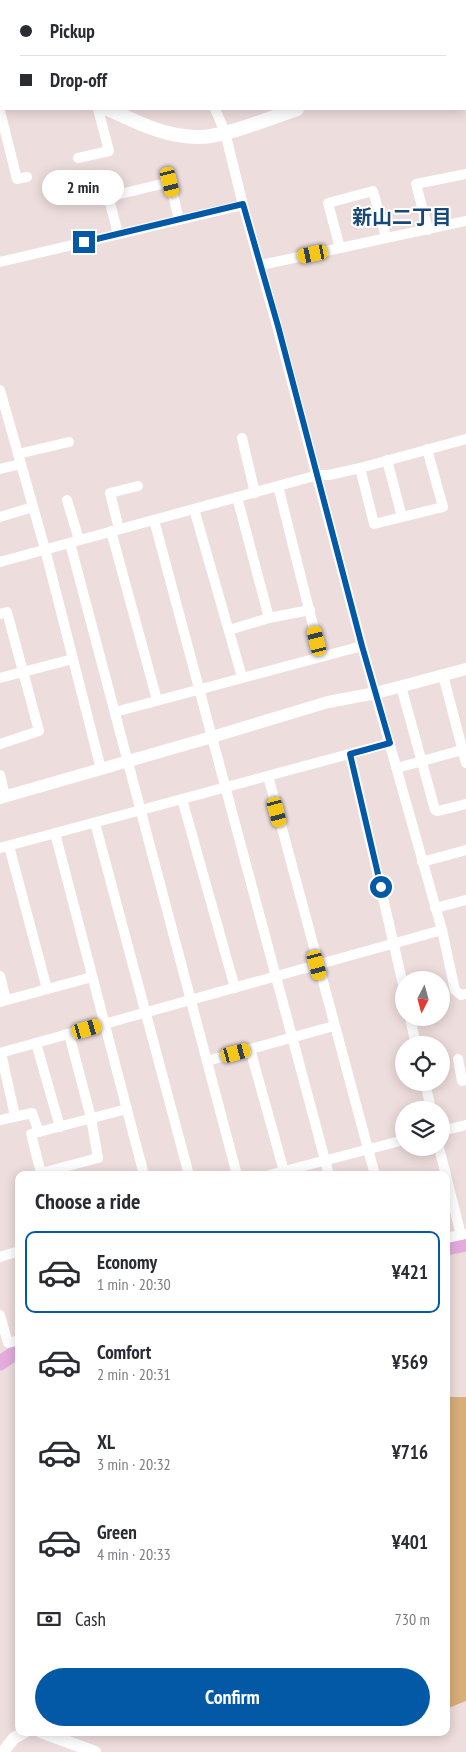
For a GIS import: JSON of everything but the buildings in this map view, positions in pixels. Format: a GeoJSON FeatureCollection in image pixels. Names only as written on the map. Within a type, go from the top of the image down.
{"type":"FeatureCollection","features":[{"type":"Feature","properties":{"kind":"main road"},"geometry":{"type":"LineString","coordinates":[[110,110],[153,129],[177,135],[201,137],[225,132],[294,110]]}},
{"type":"Feature","properties":{"kind":"street"},"geometry":{"type":"LineString","coordinates":[[78,158],[109,151],[98,110]]}},
{"type":"Feature","properties":{"kind":"street"},"geometry":{"type":"LineString","coordinates":[[215,110],[225,132],[318,475],[362,646],[442,930],[455,990],[461,995],[466,994]]}},
{"type":"Feature","properties":{"kind":"street"},"geometry":{"type":"LineString","coordinates":[[0,111],[17,178],[28,177]]}},
{"type":"Feature","properties":{"kind":"street"},"geometry":{"type":"LineString","coordinates":[[428,230],[416,184],[466,174]]}},
{"type":"Feature","properties":{"kind":"street"},"geometry":{"type":"LineString","coordinates":[[118,234],[110,203],[112,196],[170,182],[179,220]]}},
{"type":"Feature","properties":{"kind":"street"},"geometry":{"type":"LineString","coordinates":[[340,248],[328,203],[373,191],[386,237]]}},
{"type":"Feature","properties":{"kind":"street"},"geometry":{"type":"LineString","coordinates":[[0,262],[243,204]]}},
{"type":"Feature","properties":{"kind":"street"},"geometry":{"type":"LineString","coordinates":[[260,265],[466,221]]}},
{"type":"Feature","properties":{"kind":"street"},"geometry":{"type":"LineString","coordinates":[[0,392],[45,550],[101,769]]}},
{"type":"Feature","properties":{"kind":"street"},"geometry":{"type":"LineString","coordinates":[[242,438],[255,492]]}},
{"type":"Feature","properties":{"kind":"street"},"geometry":{"type":"LineString","coordinates":[[0,562],[318,475],[329,475],[360,468],[466,439]]}},
{"type":"Feature","properties":{"kind":"street"},"geometry":{"type":"LineString","coordinates":[[0,469],[20,459],[69,442]]}},
{"type":"Feature","properties":{"kind":"street"},"geometry":{"type":"LineString","coordinates":[[360,468],[374,524],[443,507],[427,449]]}},
{"type":"Feature","properties":{"kind":"street"},"geometry":{"type":"LineString","coordinates":[[387,460],[402,517]]}},
{"type":"Feature","properties":{"kind":"street"},"geometry":{"type":"LineString","coordinates":[[138,486],[110,493],[115,530],[157,700]]}},
{"type":"Feature","properties":{"kind":"street"},"geometry":{"type":"LineString","coordinates":[[278,486],[321,657]]}},
{"type":"Feature","properties":{"kind":"street"},"geometry":{"type":"LineString","coordinates":[[237,497],[269,618]]}},
{"type":"Feature","properties":{"kind":"street"},"geometry":{"type":"LineString","coordinates":[[67,500],[74,542],[115,712],[236,1171]]}},
{"type":"Feature","properties":{"kind":"street"},"geometry":{"type":"LineString","coordinates":[[0,517],[33,507]]}},
{"type":"Feature","properties":{"kind":"street"},"geometry":{"type":"LineString","coordinates":[[194,509],[242,677]]}},
{"type":"Feature","properties":{"kind":"street"},"geometry":{"type":"LineString","coordinates":[[154,520],[328,1171]]}},
{"type":"Feature","properties":{"kind":"street"},"geometry":{"type":"LineString","coordinates":[[229,630],[269,618],[310,610]]}},
{"type":"Feature","properties":{"kind":"street"},"geometry":{"type":"LineString","coordinates":[[0,614],[7,612],[39,731],[0,744]]}},
{"type":"Feature","properties":{"kind":"street"},"geometry":{"type":"LineString","coordinates":[[115,712],[362,646]]}},
{"type":"Feature","properties":{"kind":"street"},"geometry":{"type":"LineString","coordinates":[[0,678],[73,659]]}},
{"type":"Feature","properties":{"kind":"street"},"geometry":{"type":"LineString","coordinates":[[0,774],[2,797],[128,762],[328,702],[376,693],[466,669]]}},
{"type":"Feature","properties":{"kind":"street"},"geometry":{"type":"LineString","coordinates":[[443,675],[466,763]]}},
{"type":"Feature","properties":{"kind":"street"},"geometry":{"type":"LineString","coordinates":[[401,686],[435,810],[438,811],[466,804]]}},
{"type":"Feature","properties":{"kind":"street"},"geometry":{"type":"LineString","coordinates":[[48,989],[4,847],[390,743]]}},
{"type":"Feature","properties":{"kind":"street"},"geometry":{"type":"LineString","coordinates":[[397,768],[462,750]]}},
{"type":"Feature","properties":{"kind":"street"},"geometry":{"type":"LineString","coordinates":[[350,754],[400,971]]}},
{"type":"Feature","properties":{"kind":"street"},"geometry":{"type":"LineString","coordinates":[[268,776],[317,965],[374,1171]]}},
{"type":"Feature","properties":{"kind":"street"},"geometry":{"type":"LineString","coordinates":[[182,799],[235,988]]}},
{"type":"Feature","properties":{"kind":"street"},"geometry":{"type":"LineString","coordinates":[[95,823],[188,1171]]}},
{"type":"Feature","properties":{"kind":"street"},"geometry":{"type":"LineString","coordinates":[[55,833],[143,1171]]}},
{"type":"Feature","properties":{"kind":"street"},"geometry":{"type":"LineString","coordinates":[[422,862],[466,850]]}},
{"type":"Feature","properties":{"kind":"street"},"geometry":{"type":"LineString","coordinates":[[435,908],[466,900]]}},
{"type":"Feature","properties":{"kind":"street"},"geometry":{"type":"LineString","coordinates":[[14,1116],[0,1053],[442,930]]}},
{"type":"Feature","properties":{"kind":"street"},"geometry":{"type":"LineString","coordinates":[[0,976],[3,1001],[92,978]]}},
{"type":"Feature","properties":{"kind":"street"},"geometry":{"type":"LineString","coordinates":[[207,1061],[334,1026]]}},
{"type":"Feature","properties":{"kind":"street"},"geometry":{"type":"LineString","coordinates":[[49,1171],[98,1158],[91,1118],[69,1034]]}},
{"type":"Feature","properties":{"kind":"street"},"geometry":{"type":"LineString","coordinates":[[36,1044],[60,1126]]}},
{"type":"Feature","properties":{"kind":"street"},"geometry":{"type":"LineString","coordinates":[[250,1049],[284,1171]]}},
{"type":"Feature","properties":{"kind":"street"},"geometry":{"type":"LineString","coordinates":[[458,1059],[462,1081],[466,1080]]}},
{"type":"Feature","properties":{"kind":"street"},"geometry":{"type":"LineString","coordinates":[[40,1171],[30,1134],[127,1109]]}},
{"type":"Feature","properties":{"kind":"street"},"geometry":{"type":"LineString","coordinates":[[0,1120],[32,1113],[39,1132]]}},
{"type":"Feature","properties":{"kind":"street"},"geometry":{"type":"LineString","coordinates":[[450,1129],[466,1125]]}},
{"type":"Feature","properties":{"kind":"street"},"geometry":{"type":"LineString","coordinates":[[291,1171],[325,1160],[395,1142]]}},
{"type":"Feature","properties":{"kind":"street"},"geometry":{"type":"LineString","coordinates":[[441,1156],[445,1171]]}},
{"type":"Feature","properties":{"kind":"street"},"geometry":{"type":"LineString","coordinates":[[450,1188],[464,1234],[450,1237]]}},
{"type":"Feature","properties":{"kind":"street"},"geometry":{"type":"LineString","coordinates":[[0,1257],[15,1252]]}},
{"type":"Feature","properties":{"kind":"street"},"geometry":{"type":"LineString","coordinates":[[0,1315],[8,1343],[15,1341]]}},
{"type":"Feature","properties":{"kind":"street"},"geometry":{"type":"LineString","coordinates":[[3,1752],[17,1736]]}},
{"type":"Feature","properties":{"kind":"street"},"geometry":{"type":"LineString","coordinates":[[52,1736],[95,1752]]}},
{"type":"Feature","properties":{"kind":"shaded area"},"geometry":{"type":"Polygon","coordinates":[[[450,1397],[466,1397],[466,1701],[450,1707],[450,1397]]]}},
{"type":"Feature","properties":{"kind":"waterway"},"geometry":{"type":"LineString","coordinates":[[450,1247],[466,1244]]}},
{"type":"Feature","properties":{"kind":"waterway"},"geometry":{"type":"LineString","coordinates":[[0,1363],[15,1353]]}},
{"type":"Feature","properties":{"kind":"district","name":"新山二丁目"},"geometry":{"type":"Point","coordinates":[402,217]}},
{"type":"Feature","properties":{"kind":"route"},"geometry":{"type":"LineString","coordinates":[[84,242],[243,204],[278,326],[362,646],[390,743],[350,754],[381,887]]}}]}
